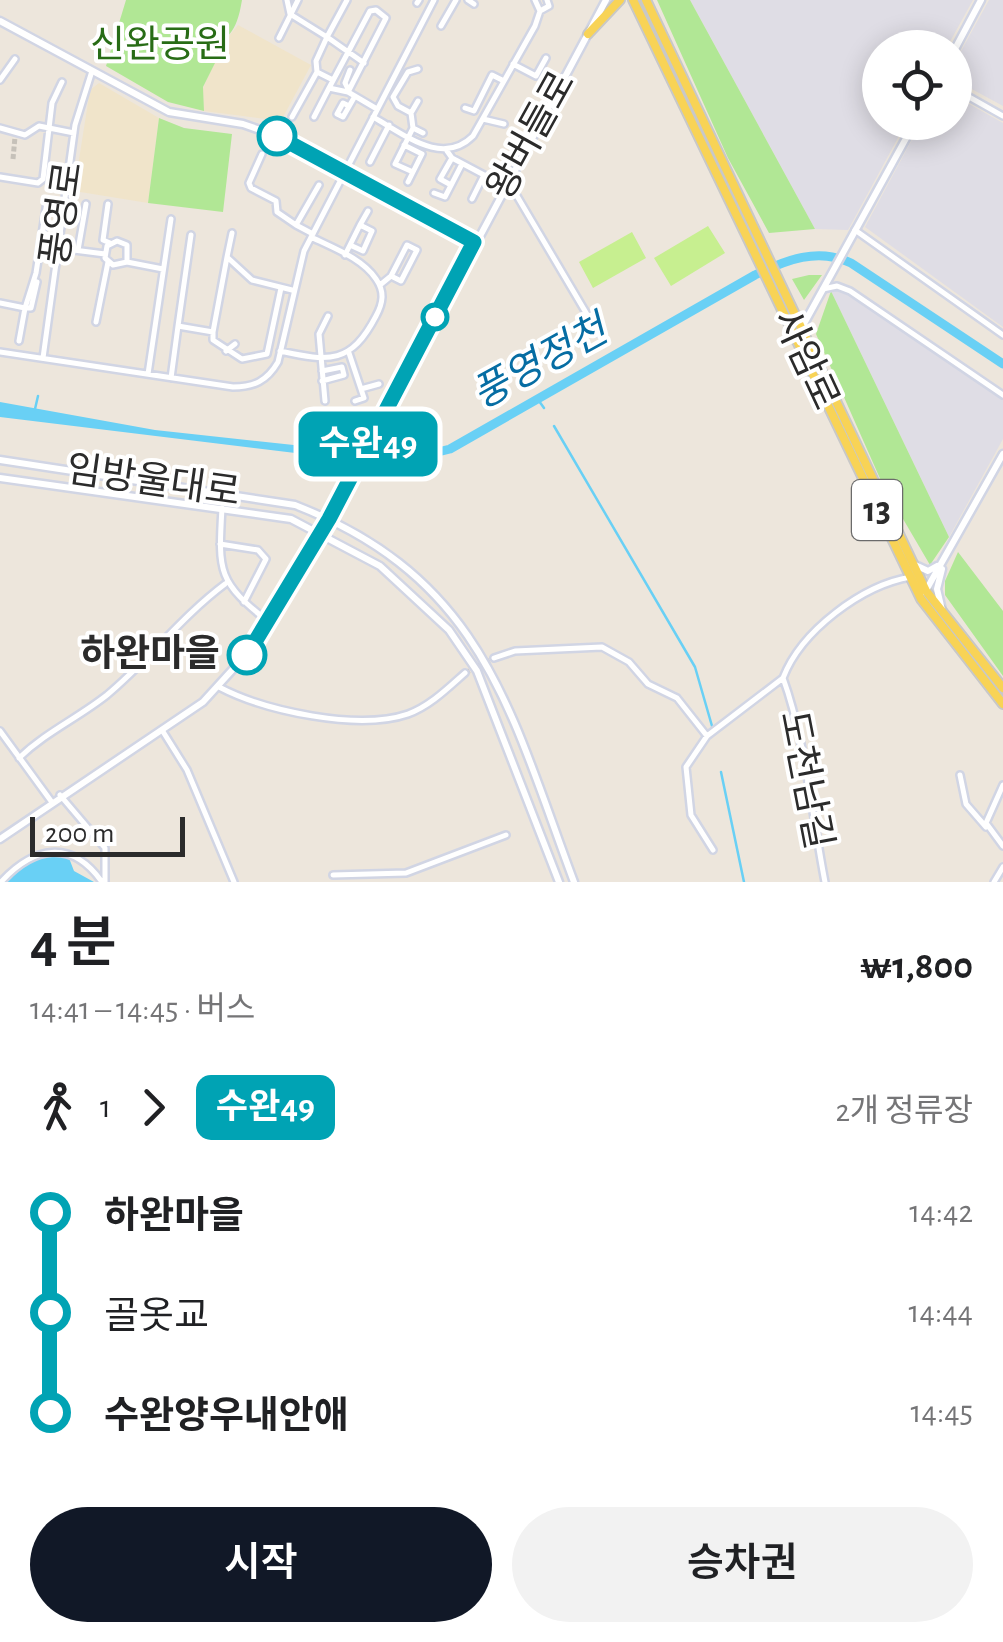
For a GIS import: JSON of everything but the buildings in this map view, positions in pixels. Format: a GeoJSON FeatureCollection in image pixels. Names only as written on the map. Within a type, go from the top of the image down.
{"type":"FeatureCollection","features":[{"type":"Feature","properties":{"kind":"main road","name":"왕버들로"},"geometry":{"type":"LineString","coordinates":[[0,839],[219,688],[270,623],[606,0]]}},
{"type":"Feature","properties":{"kind":"main road"},"geometry":{"type":"LineString","coordinates":[[588,34],[621,0],[639,14]]}},
{"type":"Feature","properties":{"kind":"main road","name":"사암로"},"geometry":{"type":"LineString","coordinates":[[632,0],[911,577],[1003,704]]}},
{"type":"Feature","properties":{"kind":"main road","name":"사암로"},"geometry":{"type":"LineString","coordinates":[[646,0],[924,595],[1003,688]]}},
{"type":"Feature","properties":{"kind":"main road"},"geometry":{"type":"LineString","coordinates":[[965,30],[982,0]]}},
{"type":"Feature","properties":{"kind":"main road"},"geometry":{"type":"LineString","coordinates":[[0,21],[178,115],[267,131],[474,242]]}},
{"type":"Feature","properties":{"kind":"main road"},"geometry":{"type":"LineString","coordinates":[[795,341],[904,140]]}},
{"type":"Feature","properties":{"kind":"main road"},"geometry":{"type":"LineString","coordinates":[[924,595],[1003,454]]}},
{"type":"Feature","properties":{"kind":"main road","name":"임방울대로"},"geometry":{"type":"LineString","coordinates":[[0,460],[295,505],[329,519],[410,572],[446,605],[473,638],[501,690],[574,882]]}},
{"type":"Feature","properties":{"kind":"main road","name":"임방울대로"},"geometry":{"type":"LineString","coordinates":[[0,478],[291,520],[321,532],[399,580],[466,652],[486,688],[559,882]]}},
{"type":"Feature","properties":{"kind":"main road"},"geometry":{"type":"LineString","coordinates":[[912,564],[931,571],[947,553]]}},
{"type":"Feature","properties":{"kind":"main road"},"geometry":{"type":"LineString","coordinates":[[945,616],[937,589],[947,553]]}},
{"type":"Feature","properties":{"kind":"street"},"geometry":{"type":"LineString","coordinates":[[287,0],[290,14],[349,50],[364,64]]}},
{"type":"Feature","properties":{"kind":"street"},"geometry":{"type":"LineString","coordinates":[[279,38],[298,0]]}},
{"type":"Feature","properties":{"kind":"street"},"geometry":{"type":"LineString","coordinates":[[292,117],[317,72],[316,62],[347,0]]}},
{"type":"Feature","properties":{"kind":"street"},"geometry":{"type":"LineString","coordinates":[[0,352],[246,387],[270,374],[280,351],[292,290],[312,235],[434,0]]}},
{"type":"Feature","properties":{"kind":"street"},"geometry":{"type":"LineString","coordinates":[[441,26],[456,0]]}},
{"type":"Feature","properties":{"kind":"street"},"geometry":{"type":"LineString","coordinates":[[536,0],[540,11]]}},
{"type":"Feature","properties":{"kind":"street"},"geometry":{"type":"LineString","coordinates":[[373,116],[434,150],[447,151],[468,140],[540,11],[549,6],[547,0]]}},
{"type":"Feature","properties":{"kind":"street"},"geometry":{"type":"LineString","coordinates":[[314,117],[370,11],[385,15],[349,106]]}},
{"type":"Feature","properties":{"kind":"street"},"geometry":{"type":"LineString","coordinates":[[513,64],[536,76],[546,58]]}},
{"type":"Feature","properties":{"kind":"street"},"geometry":{"type":"LineString","coordinates":[[0,80],[15,60]]}},
{"type":"Feature","properties":{"kind":"street"},"geometry":{"type":"LineString","coordinates":[[350,70],[345,83],[351,93]]}},
{"type":"Feature","properties":{"kind":"street"},"geometry":{"type":"LineString","coordinates":[[411,113],[398,106],[393,97],[408,72],[418,70]]}},
{"type":"Feature","properties":{"kind":"street","name":"풍영로"},"geometry":{"type":"LineString","coordinates":[[43,358],[74,133],[92,72]]}},
{"type":"Feature","properties":{"kind":"street"},"geometry":{"type":"LineString","coordinates":[[317,72],[333,80]]}},
{"type":"Feature","properties":{"kind":"street"},"geometry":{"type":"LineString","coordinates":[[464,108],[474,111],[492,74],[504,81]]}},
{"type":"Feature","properties":{"kind":"street"},"geometry":{"type":"LineString","coordinates":[[0,177],[40,182],[52,103],[62,82]]}},
{"type":"Feature","properties":{"kind":"street"},"geometry":{"type":"LineString","coordinates":[[329,88],[351,93],[377,108]]}},
{"type":"Feature","properties":{"kind":"street"},"geometry":{"type":"LineString","coordinates":[[972,99],[1003,116]]}},
{"type":"Feature","properties":{"kind":"street"},"geometry":{"type":"LineString","coordinates":[[413,172],[395,164],[413,128],[411,113],[418,101]]}},
{"type":"Feature","properties":{"kind":"street"},"geometry":{"type":"LineString","coordinates":[[483,119],[494,125]]}},
{"type":"Feature","properties":{"kind":"street"},"geometry":{"type":"LineString","coordinates":[[490,133],[497,120],[504,124]]}},
{"type":"Feature","properties":{"kind":"street"},"geometry":{"type":"LineString","coordinates":[[370,162],[388,124]]}},
{"type":"Feature","properties":{"kind":"street"},"geometry":{"type":"LineString","coordinates":[[0,128],[25,136],[39,126],[74,133]]}},
{"type":"Feature","properties":{"kind":"street"},"geometry":{"type":"LineString","coordinates":[[413,128],[423,133]]}},
{"type":"Feature","properties":{"kind":"street"},"geometry":{"type":"LineString","coordinates":[[404,145],[422,154],[408,182]]}},
{"type":"Feature","properties":{"kind":"street"},"geometry":{"type":"LineString","coordinates":[[447,151],[452,158],[484,176],[472,199]]}},
{"type":"Feature","properties":{"kind":"street"},"geometry":{"type":"LineString","coordinates":[[262,154],[251,188],[276,202],[277,212],[296,226],[367,268],[380,285],[381,307],[361,344],[349,353],[323,358],[280,351]]}},
{"type":"Feature","properties":{"kind":"street"},"geometry":{"type":"LineString","coordinates":[[451,185],[440,179],[452,158]]}},
{"type":"Feature","properties":{"kind":"street"},"geometry":{"type":"LineString","coordinates":[[434,192],[445,197],[462,164]]}},
{"type":"Feature","properties":{"kind":"street"},"geometry":{"type":"LineString","coordinates":[[296,226],[318,185]]}},
{"type":"Feature","properties":{"kind":"street"},"geometry":{"type":"LineString","coordinates":[[504,187],[517,196],[598,333]]}},
{"type":"Feature","properties":{"kind":"street"},"geometry":{"type":"LineString","coordinates":[[19,342],[36,273],[46,202]]}},
{"type":"Feature","properties":{"kind":"street"},"geometry":{"type":"LineString","coordinates":[[78,250],[86,204]]}},
{"type":"Feature","properties":{"kind":"street"},"geometry":{"type":"LineString","coordinates":[[108,204],[103,240],[127,245],[127,262]]}},
{"type":"Feature","properties":{"kind":"street"},"geometry":{"type":"LineString","coordinates":[[346,255],[368,211]]}},
{"type":"Feature","properties":{"kind":"street"},"geometry":{"type":"LineString","coordinates":[[148,374],[171,219]]}},
{"type":"Feature","properties":{"kind":"street"},"geometry":{"type":"LineString","coordinates":[[350,245],[362,251],[372,231],[360,225]]}},
{"type":"Feature","properties":{"kind":"street"},"geometry":{"type":"LineString","coordinates":[[855,230],[1003,335]]}},
{"type":"Feature","properties":{"kind":"street"},"geometry":{"type":"LineString","coordinates":[[232,233],[213,340],[242,359],[267,354],[280,288]]}},
{"type":"Feature","properties":{"kind":"street"},"geometry":{"type":"LineString","coordinates":[[172,378],[192,235]]}},
{"type":"Feature","properties":{"kind":"street"},"geometry":{"type":"LineString","coordinates":[[96,322],[108,262],[105,254],[110,243]]}},
{"type":"Feature","properties":{"kind":"street"},"geometry":{"type":"LineString","coordinates":[[380,285],[391,276],[407,245],[418,250],[401,282],[391,276]]}},
{"type":"Feature","properties":{"kind":"street"},"geometry":{"type":"LineString","coordinates":[[58,248],[105,254]]}},
{"type":"Feature","properties":{"kind":"street"},"geometry":{"type":"LineString","coordinates":[[227,257],[252,280],[292,290]]}},
{"type":"Feature","properties":{"kind":"street"},"geometry":{"type":"LineString","coordinates":[[108,262],[164,269]]}},
{"type":"Feature","properties":{"kind":"street"},"geometry":{"type":"LineString","coordinates":[[0,303],[32,308],[37,282]]}},
{"type":"Feature","properties":{"kind":"street"},"geometry":{"type":"LineString","coordinates":[[823,288],[837,286],[850,291],[1003,396]]}},
{"type":"Feature","properties":{"kind":"street"},"geometry":{"type":"LineString","coordinates":[[325,402],[319,334],[328,316]]}},
{"type":"Feature","properties":{"kind":"street"},"geometry":{"type":"LineString","coordinates":[[178,326],[213,332]]}},
{"type":"Feature","properties":{"kind":"street"},"geometry":{"type":"LineString","coordinates":[[226,351],[235,344]]}},
{"type":"Feature","properties":{"kind":"street"},"geometry":{"type":"LineString","coordinates":[[349,353],[364,398],[355,401]]}},
{"type":"Feature","properties":{"kind":"street"},"geometry":{"type":"LineString","coordinates":[[322,372],[342,368],[344,375],[322,381]]}},
{"type":"Feature","properties":{"kind":"street"},"geometry":{"type":"LineString","coordinates":[[361,388],[379,384]]}},
{"type":"Feature","properties":{"kind":"street","name":"임방울대로"},"geometry":{"type":"LineString","coordinates":[[222,508],[219,566],[226,584]]}},
{"type":"Feature","properties":{"kind":"street"},"geometry":{"type":"LineString","coordinates":[[220,544],[258,550],[266,559],[244,602]]}},
{"type":"Feature","properties":{"kind":"street","name":"도천남길"},"geometry":{"type":"LineString","coordinates":[[707,736],[783,678],[804,644],[849,605],[876,588],[911,577]]}},
{"type":"Feature","properties":{"kind":"street"},"geometry":{"type":"LineString","coordinates":[[20,758],[41,737],[109,693],[190,610],[226,584],[270,623]]}},
{"type":"Feature","properties":{"kind":"street"},"geometry":{"type":"LineString","coordinates":[[494,658],[515,650],[598,646],[629,662],[648,684],[677,698],[707,736],[690,756],[685,772],[691,816],[713,850]]}},
{"type":"Feature","properties":{"kind":"street"},"geometry":{"type":"LineString","coordinates":[[219,688],[286,710],[370,720],[421,708],[465,674]]}},
{"type":"Feature","properties":{"kind":"street","name":"도천남길"},"geometry":{"type":"LineString","coordinates":[[783,678],[800,723],[801,759],[826,882]]}},
{"type":"Feature","properties":{"kind":"street"},"geometry":{"type":"LineString","coordinates":[[162,730],[187,770],[234,882]]}},
{"type":"Feature","properties":{"kind":"street"},"geometry":{"type":"LineString","coordinates":[[0,731],[51,802]]}},
{"type":"Feature","properties":{"kind":"street"},"geometry":{"type":"LineString","coordinates":[[960,775],[966,804],[1003,846]]}},
{"type":"Feature","properties":{"kind":"street"},"geometry":{"type":"LineString","coordinates":[[986,827],[1003,785]]}},
{"type":"Feature","properties":{"kind":"street"},"geometry":{"type":"LineString","coordinates":[[60,794],[105,848],[104,882]]}},
{"type":"Feature","properties":{"kind":"street"},"geometry":{"type":"LineString","coordinates":[[333,875],[406,872],[506,836]]}},
{"type":"Feature","properties":{"kind":"street"},"geometry":{"type":"LineString","coordinates":[[1,882],[18,862],[54,852],[84,861],[104,882]]}},
{"type":"Feature","properties":{"kind":"street"},"geometry":{"type":"LineString","coordinates":[[994,882],[1003,867]]}},
{"type":"Feature","properties":{"kind":"shaded area"},"geometry":{"type":"Polygon","coordinates":[[[690,0],[973,0],[956,30],[862,30],[862,140],[897,140],[848,230],[815,229],[690,0]]]}},
{"type":"Feature","properties":{"kind":"shaded area"},"geometry":{"type":"Polygon","coordinates":[[[989,0],[1003,0],[1003,106],[972,89],[972,31],[989,0]]]}},
{"type":"Feature","properties":{"kind":"shaded area"},"geometry":{"type":"Polygon","coordinates":[[[238,25],[311,65],[281,121],[204,111],[203,88],[214,64],[205,63],[205,57],[219,48],[238,25]]]}},
{"type":"Feature","properties":{"kind":"shaded area"},"geometry":{"type":"Polygon","coordinates":[[[99,83],[159,118],[148,203],[74,191],[90,90],[99,83]]]}},
{"type":"Feature","properties":{"kind":"shaded area"},"geometry":{"type":"Polygon","coordinates":[[[972,106],[1003,123],[1003,327],[865,227],[912,140],[972,140],[972,106]]]}},
{"type":"Feature","properties":{"kind":"shaded area"},"geometry":{"type":"Polygon","coordinates":[[[842,289],[1003,399],[1003,439],[949,537],[831,291],[842,289]]]}},
{"type":"Feature","properties":{"kind":"shaded area"},"geometry":{"type":"Polygon","coordinates":[[[344,410],[366,413],[364,430],[342,429],[338,415],[343,415],[344,410]]]}},
{"type":"Feature","properties":{"kind":"green space","name":"신완공원"},"geometry":{"type":"Polygon","coordinates":[[[126,0],[242,0],[234,28],[205,57],[205,63],[215,63],[203,87],[204,111],[168,102],[106,66],[126,0]]]}},
{"type":"Feature","properties":{"kind":"green space"},"geometry":{"type":"Polygon","coordinates":[[[657,0],[690,0],[815,229],[769,233],[728,158],[657,0]]]}},
{"type":"Feature","properties":{"kind":"green space"},"geometry":{"type":"Polygon","coordinates":[[[159,118],[184,128],[232,134],[223,212],[148,203],[159,118]]]}},
{"type":"Feature","properties":{"kind":"green space"},"geometry":{"type":"Polygon","coordinates":[[[708,226],[725,253],[671,286],[654,258],[708,226]]]}},
{"type":"Feature","properties":{"kind":"green space"},"geometry":{"type":"Polygon","coordinates":[[[632,232],[646,258],[593,288],[579,262],[632,232]]]}},
{"type":"Feature","properties":{"kind":"green space"},"geometry":{"type":"Polygon","coordinates":[[[822,275],[804,300],[792,279],[822,275]]]}},
{"type":"Feature","properties":{"kind":"green space"},"geometry":{"type":"Polygon","coordinates":[[[831,291],[949,537],[930,565],[882,483],[816,334],[831,291]]]}},
{"type":"Feature","properties":{"kind":"green space"},"geometry":{"type":"Polygon","coordinates":[[[958,552],[1003,611],[1003,676],[945,595],[945,581],[958,552]]]}},
{"type":"Feature","properties":{"kind":"water","name":"풍영정천"},"geometry":{"type":"Polygon","coordinates":[[[0,402],[155,430],[387,455],[386,464],[0,417],[0,402]]]}},
{"type":"Feature","properties":{"kind":"water"},"geometry":{"type":"Polygon","coordinates":[[[50,855],[69,858],[74,871],[94,882],[4,882],[17,866],[50,855]]]}},
{"type":"Feature","properties":{"kind":"waterway","name":"풍영정천"},"geometry":{"type":"LineString","coordinates":[[379,457],[414,458],[450,449],[755,275],[802,257],[826,256],[851,263],[1003,364]]}},
{"type":"Feature","properties":{"kind":"waterway"},"geometry":{"type":"LineString","coordinates":[[35,409],[38,396]]}},
{"type":"Feature","properties":{"kind":"waterway","name":"풍영정천"},"geometry":{"type":"LineString","coordinates":[[539,401],[544,408]]}},
{"type":"Feature","properties":{"kind":"waterway"},"geometry":{"type":"LineString","coordinates":[[554,426],[695,667],[712,726]]}},
{"type":"Feature","properties":{"kind":"waterway"},"geometry":{"type":"LineString","coordinates":[[721,772],[744,882]]}},
{"type":"Feature","properties":{"kind":"tunnel"},"geometry":{"type":"LineString","coordinates":[[13,159],[15,137]]}},
{"type":"Feature","properties":{"kind":"tunnel"},"geometry":{"type":"LineString","coordinates":[[465,673],[494,658]]}},
{"type":"Feature","properties":{"kind":"bus line","name":"수완49"},"geometry":{"type":"LineString","coordinates":[[247,655],[270,623],[329,519],[474,242],[277,136]]}},
{"type":"Feature","properties":{"kind":"place","name":"하완마을"},"geometry":{"type":"Point","coordinates":[247,655]}}]}
